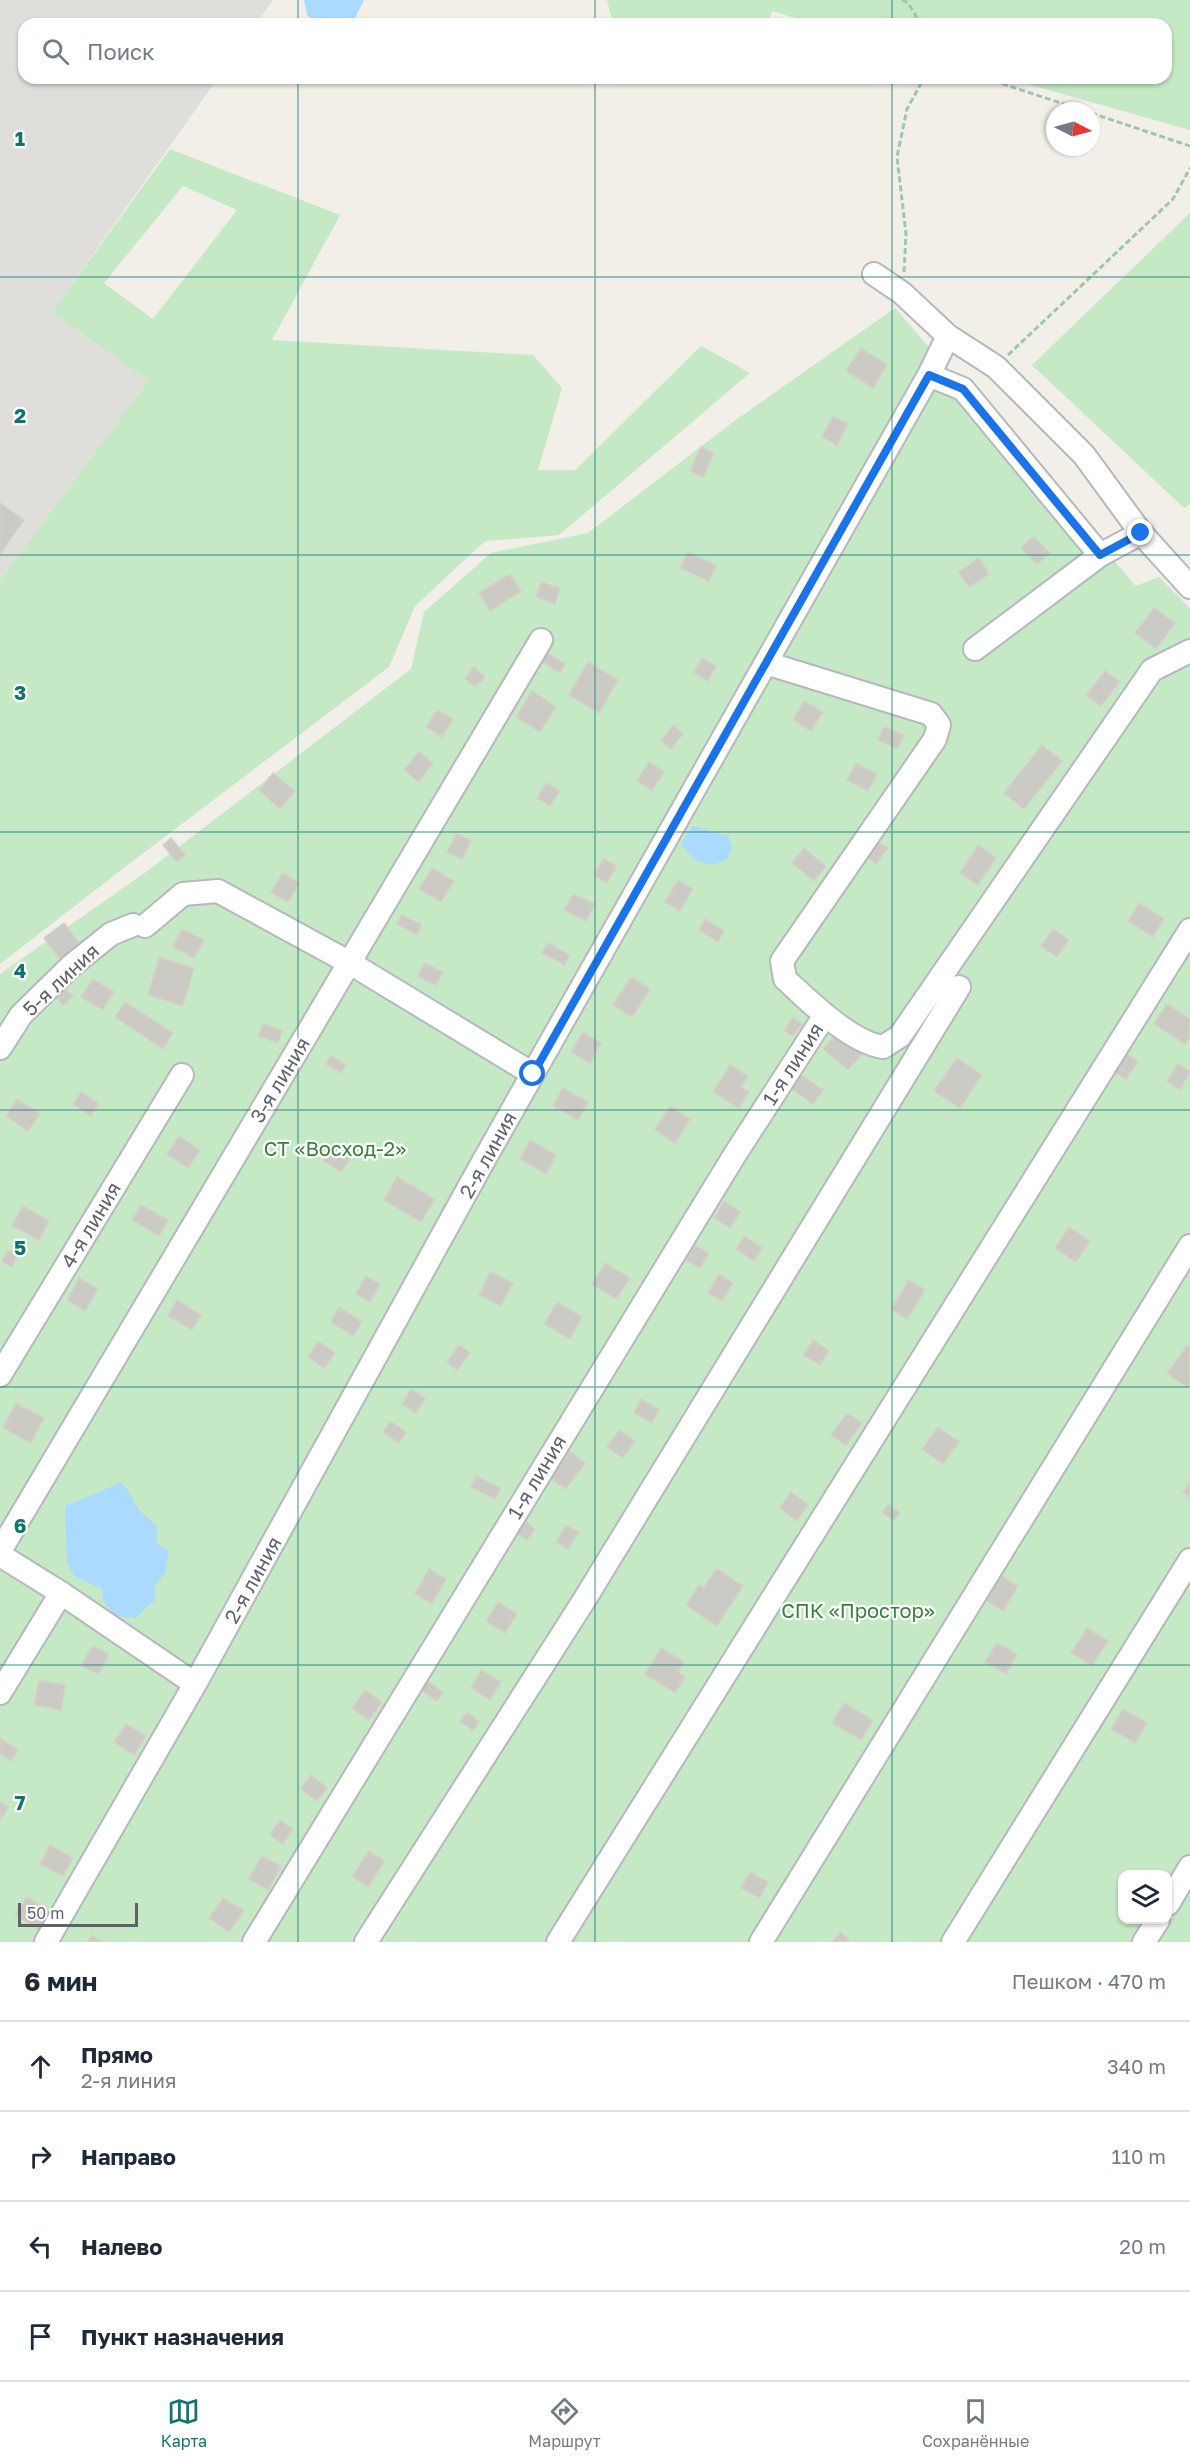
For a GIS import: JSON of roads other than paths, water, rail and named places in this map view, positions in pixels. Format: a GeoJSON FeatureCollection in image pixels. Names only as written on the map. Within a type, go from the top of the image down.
{"type":"FeatureCollection","features":[{"type":"Feature","properties":{"kind":"street"},"geometry":{"type":"LineString","coordinates":[[874,273],[902,293],[948,336],[996,367],[1084,455],[1141,533],[1190,587]]}},
{"type":"Feature","properties":{"kind":"street","name":"2-я линия"},"geometry":{"type":"LineString","coordinates":[[46,1942],[195,1684],[533,1074],[929,375],[948,336]]}},
{"type":"Feature","properties":{"kind":"street"},"geometry":{"type":"LineString","coordinates":[[929,375],[963,389],[1100,555]]}},
{"type":"Feature","properties":{"kind":"street"},"geometry":{"type":"LineString","coordinates":[[975,649],[1100,555],[1141,533]]}},
{"type":"Feature","properties":{"kind":"street","name":"3-я линия"},"geometry":{"type":"LineString","coordinates":[[0,1553],[541,640]]}},
{"type":"Feature","properties":{"kind":"street"},"geometry":{"type":"LineString","coordinates":[[766,663],[931,714],[939,725],[935,739],[782,961],[784,979],[825,1015],[870,1045],[882,1047],[900,1036],[1152,669],[1190,651]]}},
{"type":"Feature","properties":{"kind":"street","name":"5-я линия"},"geometry":{"type":"LineString","coordinates":[[0,1047],[21,1015],[71,966],[111,934],[139,925],[183,894],[218,891],[350,963],[533,1074]]}},
{"type":"Feature","properties":{"kind":"street"},"geometry":{"type":"LineString","coordinates":[[558,1942],[1190,930]]}},
{"type":"Feature","properties":{"kind":"street"},"geometry":{"type":"LineString","coordinates":[[366,1942],[583,1602],[959,987]]}},
{"type":"Feature","properties":{"kind":"street","name":"1-я линия"},"geometry":{"type":"LineString","coordinates":[[254,1942],[734,1156],[825,1015]]}},
{"type":"Feature","properties":{"kind":"street","name":"4-я линия"},"geometry":{"type":"LineString","coordinates":[[0,1375],[182,1075]]}},
{"type":"Feature","properties":{"kind":"street"},"geometry":{"type":"LineString","coordinates":[[760,1942],[1190,1246]]}},
{"type":"Feature","properties":{"kind":"street"},"geometry":{"type":"LineString","coordinates":[[0,1553],[195,1684]]}},
{"type":"Feature","properties":{"kind":"street"},"geometry":{"type":"LineString","coordinates":[[953,1942],[1190,1560]]}},
{"type":"Feature","properties":{"kind":"street"},"geometry":{"type":"LineString","coordinates":[[0,1693],[62,1593]]}},
{"type":"Feature","properties":{"kind":"street"},"geometry":{"type":"LineString","coordinates":[[1172,1896],[1190,1868]]}},
{"type":"Feature","properties":{"kind":"street"},"geometry":{"type":"LineString","coordinates":[[1144,1942],[1155,1924]]}},
{"type":"Feature","properties":{"kind":"water"},"geometry":{"type":"Polygon","coordinates":[[[304,0],[364,0],[355,18],[311,18],[307,15],[304,0]]]}},
{"type":"Feature","properties":{"kind":"water"},"geometry":{"type":"Polygon","coordinates":[[[693,826],[728,836],[732,847],[728,859],[707,864],[690,855],[681,843],[693,826]]]}},
{"type":"Feature","properties":{"kind":"water"},"geometry":{"type":"Polygon","coordinates":[[[120,1483],[127,1489],[138,1509],[157,1526],[157,1544],[169,1552],[165,1573],[155,1585],[155,1600],[135,1618],[115,1616],[103,1601],[102,1589],[74,1576],[67,1563],[65,1506],[120,1483]]]}},
{"type":"Feature","properties":{"kind":"park label","name":"СТ «Восход-2»"},"geometry":{"type":"Point","coordinates":[335,1149]}},
{"type":"Feature","properties":{"kind":"park label","name":"СПК «Простор»"},"geometry":{"type":"Point","coordinates":[858,1611]}}]}
